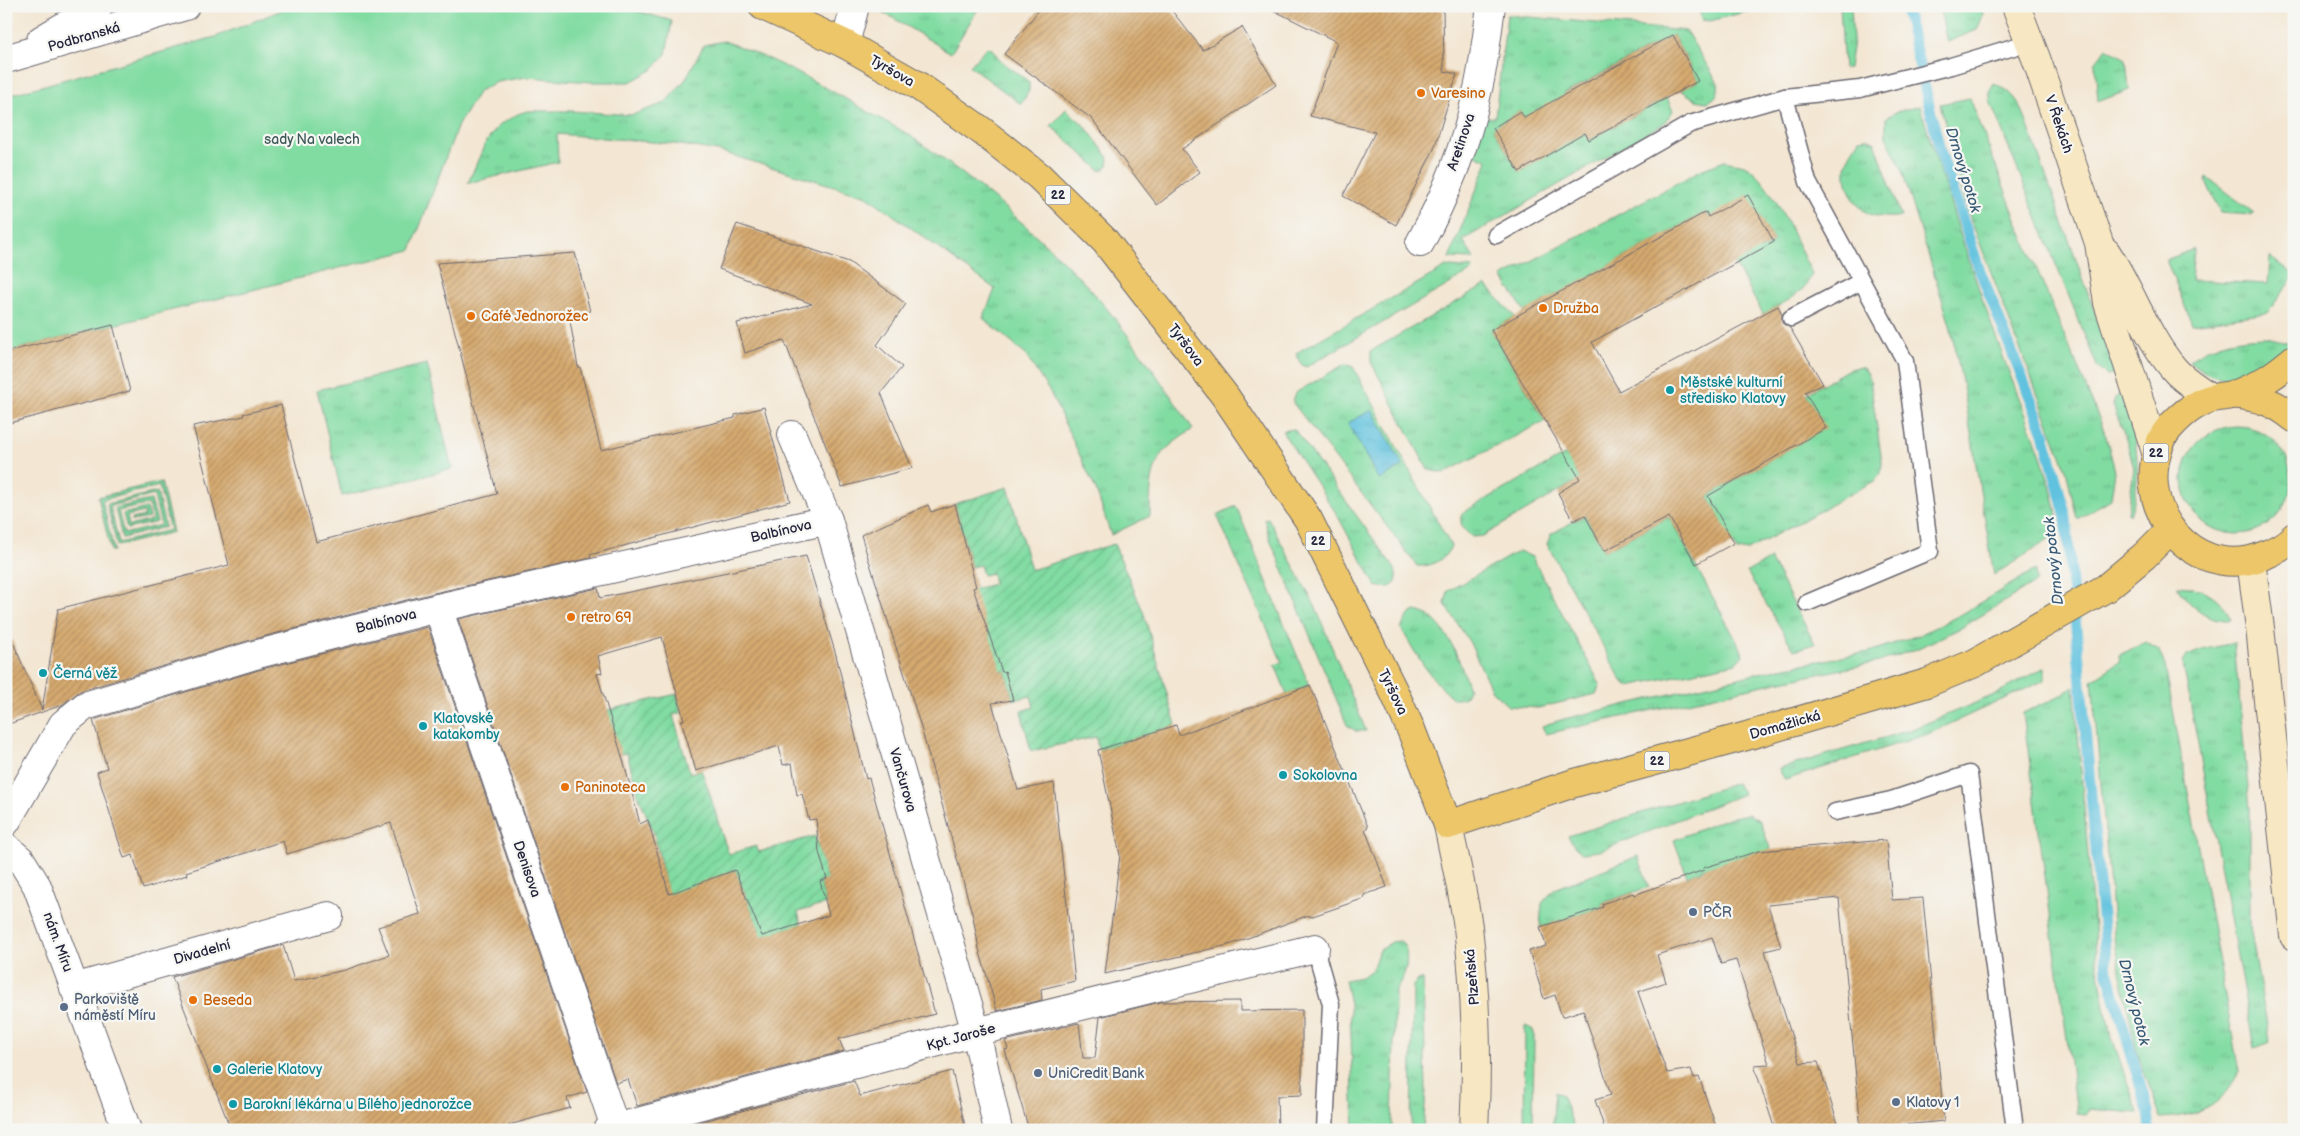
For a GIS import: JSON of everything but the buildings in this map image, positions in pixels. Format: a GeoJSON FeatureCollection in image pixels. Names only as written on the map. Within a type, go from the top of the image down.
{"type":"FeatureCollection","features":[{"type":"Feature","properties":{"kind":"main road","name":"Tyršova"},"geometry":{"type":"LineString","coordinates":[[763,6],[845,44],[917,85],[982,131],[1039,176],[1105,241],[1226,396],[1308,519],[1398,702],[1448,825]]}},
{"type":"Feature","properties":{"kind":"main road","name":"22"},"geometry":{"type":"LineString","coordinates":[[2294,359],[2272,378],[2187,410],[2168,428],[2156,452],[2153,472],[2154,493],[2160,512],[2170,530],[2188,547],[2211,558],[2236,562],[2251,561],[2286,546],[2294,537]]}},
{"type":"Feature","properties":{"kind":"main road"},"geometry":{"type":"LineString","coordinates":[[2222,396],[2258,398],[2281,407],[2294,418]]}},
{"type":"Feature","properties":{"kind":"main road","name":"Domažlická"},"geometry":{"type":"LineString","coordinates":[[1448,825],[1571,784],[1743,737],[1927,683],[1975,663],[2106,588],[2144,556],[2170,530]]}},
{"type":"Feature","properties":{"kind":"street","name":"Podbranská"},"geometry":{"type":"LineString","coordinates":[[9,59],[98,6]]}},
{"type":"Feature","properties":{"kind":"street","name":"Podbranská"},"geometry":{"type":"LineString","coordinates":[[9,59],[122,27],[185,6]]}},
{"type":"Feature","properties":{"kind":"street"},"geometry":{"type":"LineString","coordinates":[[845,44],[855,6]]}},
{"type":"Feature","properties":{"kind":"street","name":"Aretinova"},"geometry":{"type":"LineString","coordinates":[[1420,243],[1444,192],[1477,94],[1491,6]]}},
{"type":"Feature","properties":{"kind":"street","name":"V Řekách"},"geometry":{"type":"LineString","coordinates":[[2016,6],[2099,243],[2108,303],[2156,452]]}},
{"type":"Feature","properties":{"kind":"street","name":"V Řekách"},"geometry":{"type":"LineString","coordinates":[[2099,243],[2117,268],[2160,351],[2176,372],[2222,396]]}},
{"type":"Feature","properties":{"kind":"street","name":"Vančurova"},"geometry":{"type":"LineString","coordinates":[[792,435],[828,520],[976,1032],[998,1130]]}},
{"type":"Feature","properties":{"kind":"street","name":"Balbínova"},"geometry":{"type":"LineString","coordinates":[[6,822],[63,724],[85,706],[258,654],[438,608],[828,520]]}},
{"type":"Feature","properties":{"kind":"street"},"geometry":{"type":"LineString","coordinates":[[2251,561],[2294,936]]}},
{"type":"Feature","properties":{"kind":"street","name":"Denisova"},"geometry":{"type":"LineString","coordinates":[[438,608],[613,1129]]}},
{"type":"Feature","properties":{"kind":"street","name":"Plzeňská"},"geometry":{"type":"LineString","coordinates":[[1448,825],[1468,926],[1475,999],[1476,1088],[1474,1130]]}},
{"type":"Feature","properties":{"kind":"street","name":"nám. Míru"},"geometry":{"type":"LineString","coordinates":[[6,847],[21,860],[37,886],[127,1130]]}},
{"type":"Feature","properties":{"kind":"street","name":"Divadelní"},"geometry":{"type":"LineString","coordinates":[[74,988],[329,916]]}},
{"type":"Feature","properties":{"kind":"street","name":"Kpt. Jaroše"},"geometry":{"type":"LineString","coordinates":[[613,1129],[976,1032],[1315,948]]}},
{"type":"Feature","properties":{"kind":"lane"},"geometry":{"type":"LineString","coordinates":[[1496,235],[1690,124],[1785,97],[1860,89],[1951,66],[2030,42]]}},
{"type":"Feature","properties":{"kind":"lane"},"geometry":{"type":"LineString","coordinates":[[1785,97],[1808,182],[1904,361],[1930,550],[1807,603]]}},
{"type":"Feature","properties":{"kind":"lane"},"geometry":{"type":"LineString","coordinates":[[1791,318],[1860,282]]}},
{"type":"Feature","properties":{"kind":"lane"},"geometry":{"type":"LineString","coordinates":[[1835,812],[1891,800],[1969,774],[2015,1130]]}},
{"type":"Feature","properties":{"kind":"lane"},"geometry":{"type":"LineString","coordinates":[[1315,948],[1331,1004],[1325,1130]]}},
{"type":"Feature","properties":{"kind":"green space","name":"sady Na valech"},"geometry":{"type":"Polygon","coordinates":[[[292,6],[620,6],[672,21],[666,54],[652,70],[630,82],[591,82],[526,77],[497,82],[479,91],[458,125],[411,250],[6,352],[6,96],[215,37],[292,6]]]}},
{"type":"Feature","properties":{"kind":"green space"},"geometry":{"type":"Polygon","coordinates":[[[873,6],[967,6],[978,9],[951,53],[873,6]]]}},
{"type":"Feature","properties":{"kind":"green space"},"geometry":{"type":"Polygon","coordinates":[[[1710,6],[1768,6],[1710,21],[1701,20],[1699,8],[1710,6]]]}},
{"type":"Feature","properties":{"kind":"green space"},"geometry":{"type":"Polygon","coordinates":[[[1840,6],[1851,6],[1853,40],[1849,68],[1844,69],[1840,6]]]}},
{"type":"Feature","properties":{"kind":"green space"},"geometry":{"type":"Polygon","coordinates":[[[1939,6],[1981,6],[1983,15],[1977,30],[1947,42],[1939,6]]]}},
{"type":"Feature","properties":{"kind":"green space"},"geometry":{"type":"Polygon","coordinates":[[[1507,15],[1686,31],[1718,83],[1717,95],[1707,102],[1696,100],[1681,90],[1698,81],[1673,35],[1564,94],[1589,140],[1667,98],[1673,111],[1663,124],[1463,240],[1474,259],[1449,258],[1488,161],[1474,154],[1484,118],[1495,117],[1507,15]],[[1520,111],[1493,128],[1519,172],[1546,155],[1520,111]]]}},
{"type":"Feature","properties":{"kind":"green space"},"geometry":{"type":"Polygon","coordinates":[[[724,41],[774,61],[806,77],[909,135],[957,169],[1004,207],[1090,289],[1131,339],[1193,429],[1169,447],[1158,461],[1153,476],[1150,516],[1111,535],[1096,490],[1051,394],[1026,355],[983,318],[995,289],[867,196],[718,151],[675,144],[557,134],[558,162],[468,183],[485,144],[499,125],[518,114],[527,111],[571,111],[632,115],[665,103],[685,80],[704,45],[724,41]]]}},
{"type":"Feature","properties":{"kind":"green space"},"geometry":{"type":"Polygon","coordinates":[[[987,47],[992,49],[1000,60],[1029,82],[1029,91],[1021,104],[970,66],[987,47]]]}},
{"type":"Feature","properties":{"kind":"green space"},"geometry":{"type":"Polygon","coordinates":[[[2106,48],[2126,59],[2129,90],[2098,101],[2095,63],[2106,48]]]}},
{"type":"Feature","properties":{"kind":"green space"},"geometry":{"type":"Polygon","coordinates":[[[1994,83],[2012,94],[2023,112],[2117,374],[2107,376],[2097,366],[1990,101],[1990,90],[1994,83]]]}},
{"type":"Feature","properties":{"kind":"green space"},"geometry":{"type":"Polygon","coordinates":[[[1970,98],[2016,219],[2105,433],[2115,471],[2111,499],[2077,519],[2066,469],[1968,212],[1940,104],[1970,98]]]}},
{"type":"Feature","properties":{"kind":"green space"},"geometry":{"type":"Polygon","coordinates":[[[1920,106],[1981,296],[2045,468],[2056,512],[2059,533],[1994,575],[1964,391],[1950,325],[1901,167],[1886,137],[1886,118],[1896,112],[1920,106]]]}},
{"type":"Feature","properties":{"kind":"green space"},"geometry":{"type":"Polygon","coordinates":[[[1066,109],[1085,126],[1109,158],[1108,166],[1101,171],[1051,126],[1066,109]]]}},
{"type":"Feature","properties":{"kind":"green space"},"geometry":{"type":"Polygon","coordinates":[[[1867,138],[1875,142],[1901,217],[1882,217],[1870,214],[1858,205],[1853,198],[1847,183],[1846,167],[1849,157],[1860,139],[1867,138]]]}},
{"type":"Feature","properties":{"kind":"green space"},"geometry":{"type":"Polygon","coordinates":[[[1725,161],[1742,164],[1754,172],[1764,183],[1783,214],[1812,274],[1808,282],[1798,293],[1763,314],[1706,212],[1525,312],[1502,277],[1703,169],[1725,161]],[[1766,228],[1753,235],[1761,250],[1774,242],[1766,228]]]}},
{"type":"Feature","properties":{"kind":"green space"},"geometry":{"type":"Polygon","coordinates":[[[2207,177],[2254,213],[2252,215],[2220,213],[2206,181],[2207,177]]]}},
{"type":"Feature","properties":{"kind":"green space"},"geometry":{"type":"Polygon","coordinates":[[[2194,249],[2191,280],[2268,284],[2270,257],[2294,275],[2294,278],[2267,313],[2192,324],[2166,260],[2194,249]]]}},
{"type":"Feature","properties":{"kind":"green space"},"geometry":{"type":"Polygon","coordinates":[[[1446,267],[1473,268],[1472,271],[1306,367],[1301,364],[1296,353],[1446,267]]]}},
{"type":"Feature","properties":{"kind":"green space"},"geometry":{"type":"Polygon","coordinates":[[[1486,285],[1515,317],[1491,330],[1545,421],[1444,473],[1428,470],[1371,362],[1371,351],[1486,285]]]}},
{"type":"Feature","properties":{"kind":"green space"},"geometry":{"type":"Polygon","coordinates":[[[2266,337],[2292,343],[2269,364],[2244,376],[2231,378],[2217,377],[2203,371],[2189,361],[2207,349],[2225,342],[2245,338],[2266,337]]]}},
{"type":"Feature","properties":{"kind":"green space"},"geometry":{"type":"Polygon","coordinates":[[[427,364],[452,469],[342,496],[317,390],[427,364]]]}},
{"type":"Feature","properties":{"kind":"green space"},"geometry":{"type":"Polygon","coordinates":[[[1345,364],[1353,367],[1451,546],[1442,559],[1433,564],[1417,566],[1293,403],[1295,393],[1345,364]]]}},
{"type":"Feature","properties":{"kind":"green space"},"geometry":{"type":"Polygon","coordinates":[[[1861,367],[1867,372],[1870,380],[1882,462],[1881,473],[1876,480],[1748,550],[1737,551],[1708,496],[1825,428],[1806,394],[1849,369],[1861,367]]]}},
{"type":"Feature","properties":{"kind":"green space"},"geometry":{"type":"Polygon","coordinates":[[[2119,395],[2124,395],[2137,455],[2137,485],[2130,515],[2128,513],[2134,468],[2128,445],[2113,405],[2115,398],[2119,395]]]}},
{"type":"Feature","properties":{"kind":"green space"},"geometry":{"type":"Polygon","coordinates":[[[2237,426],[2258,430],[2275,442],[2287,459],[2291,480],[2287,501],[2275,518],[2258,530],[2237,534],[2216,530],[2199,518],[2187,501],[2183,480],[2187,459],[2199,442],[2216,430],[2237,426]]]}},
{"type":"Feature","properties":{"kind":"green space"},"geometry":{"type":"Polygon","coordinates":[[[1294,429],[1395,569],[1397,580],[1393,585],[1386,587],[1376,586],[1336,513],[1282,431],[1294,429]]]}},
{"type":"Feature","properties":{"kind":"green space"},"geometry":{"type":"Polygon","coordinates":[[[1566,454],[1580,479],[1483,536],[1472,537],[1464,529],[1461,524],[1462,513],[1566,454]]]}},
{"type":"Feature","properties":{"kind":"green space"},"geometry":{"type":"Polygon","coordinates":[[[161,482],[173,532],[117,546],[107,504],[157,492],[165,527],[122,538],[115,508],[151,500],[157,522],[127,529],[123,514],[147,508],[149,518],[132,521],[132,519],[145,516],[144,512],[127,516],[129,526],[153,520],[149,504],[118,511],[124,534],[161,525],[154,495],[110,506],[119,543],[170,530],[159,486],[102,500],[114,551],[111,551],[98,497],[161,482]]]}},
{"type":"Feature","properties":{"kind":"green space"},"geometry":{"type":"Polygon","coordinates":[[[1008,487],[1031,570],[1114,544],[1143,611],[1176,725],[1098,750],[1096,737],[1031,751],[1021,711],[1034,707],[1031,696],[1013,700],[1005,671],[1000,672],[968,591],[994,584],[992,573],[983,575],[980,565],[971,567],[955,504],[1008,487]]]}},
{"type":"Feature","properties":{"kind":"green space"},"geometry":{"type":"Polygon","coordinates":[[[1236,506],[1309,685],[1287,694],[1275,665],[1282,662],[1217,515],[1236,506]]]}},
{"type":"Feature","properties":{"kind":"green space"},"geometry":{"type":"Polygon","coordinates":[[[1585,515],[1604,551],[1669,517],[1741,649],[1743,655],[1736,663],[1629,686],[1622,681],[1547,544],[1551,534],[1585,515]]]}},
{"type":"Feature","properties":{"kind":"green space"},"geometry":{"type":"Polygon","coordinates":[[[1268,518],[1315,606],[1366,731],[1356,731],[1347,725],[1270,539],[1264,519],[1268,518]]]}},
{"type":"Feature","properties":{"kind":"green space"},"geometry":{"type":"Polygon","coordinates":[[[1519,551],[1532,557],[1600,684],[1596,694],[1538,708],[1508,706],[1492,691],[1470,643],[1445,604],[1448,591],[1519,551]]]}},
{"type":"Feature","properties":{"kind":"green space"},"geometry":{"type":"Polygon","coordinates":[[[1770,559],[1815,644],[1794,650],[1747,572],[1770,559]]]}},
{"type":"Feature","properties":{"kind":"green space"},"geometry":{"type":"Polygon","coordinates":[[[2035,570],[2036,582],[1961,628],[1916,649],[1879,662],[1777,682],[1546,734],[1542,726],[1564,719],[1781,668],[1869,652],[1919,635],[1956,617],[2035,570]]]}},
{"type":"Feature","properties":{"kind":"green space"},"geometry":{"type":"Polygon","coordinates":[[[2177,586],[2196,588],[2210,594],[2221,604],[2231,620],[2214,618],[2200,611],[2187,600],[2177,586]]]}},
{"type":"Feature","properties":{"kind":"green space"},"geometry":{"type":"Polygon","coordinates":[[[1415,611],[1426,614],[1435,621],[1450,642],[1469,689],[1464,697],[1454,699],[1438,684],[1406,637],[1401,628],[1409,615],[1415,611]]]}},
{"type":"Feature","properties":{"kind":"green space"},"geometry":{"type":"Polygon","coordinates":[[[2146,642],[2159,651],[2165,666],[2239,1072],[2224,1094],[2208,1108],[2188,1115],[2161,1118],[2137,1053],[2115,947],[2092,680],[2120,662],[2119,655],[2146,642]]]}},
{"type":"Feature","properties":{"kind":"green space"},"geometry":{"type":"Polygon","coordinates":[[[2234,643],[2250,808],[2250,927],[2270,1042],[2254,1048],[2183,663],[2187,656],[2202,650],[2234,643]]]}},
{"type":"Feature","properties":{"kind":"green space"},"geometry":{"type":"Polygon","coordinates":[[[2045,667],[2045,680],[1928,734],[1785,780],[1779,769],[1910,730],[1992,696],[2045,667]]]}},
{"type":"Feature","properties":{"kind":"green space"},"geometry":{"type":"Polygon","coordinates":[[[2074,687],[2097,963],[2110,1032],[2138,1113],[2089,1109],[2086,1114],[2077,1113],[2023,713],[2050,701],[2074,687]]]}},
{"type":"Feature","properties":{"kind":"green space"},"geometry":{"type":"Polygon","coordinates":[[[677,694],[681,713],[673,715],[690,773],[701,770],[729,854],[756,846],[759,852],[815,836],[827,879],[820,881],[826,904],[798,912],[801,924],[762,937],[735,870],[709,880],[681,951],[654,833],[638,795],[627,753],[593,759],[608,710],[677,694]]]}},
{"type":"Feature","properties":{"kind":"green space"},"geometry":{"type":"Polygon","coordinates":[[[1737,783],[1743,794],[1600,851],[1582,853],[1575,847],[1568,836],[1737,783]]]}},
{"type":"Feature","properties":{"kind":"green space"},"geometry":{"type":"Polygon","coordinates":[[[1748,814],[1760,821],[1771,851],[1703,868],[1703,870],[1687,876],[1674,840],[1728,818],[1748,814]]]}},
{"type":"Feature","properties":{"kind":"green space"},"geometry":{"type":"Polygon","coordinates":[[[1638,856],[1649,887],[1602,903],[1603,907],[1540,927],[1542,903],[1555,889],[1638,856]]]}},
{"type":"Feature","properties":{"kind":"green space"},"geometry":{"type":"Polygon","coordinates":[[[1400,941],[1405,945],[1407,958],[1404,974],[1395,990],[1392,1130],[1354,1130],[1350,1004],[1345,980],[1361,977],[1372,970],[1379,950],[1392,942],[1400,941]]]}},
{"type":"Feature","properties":{"kind":"green space"},"geometry":{"type":"Polygon","coordinates":[[[1417,980],[1423,980],[1426,1091],[1423,1130],[1411,1130],[1413,986],[1417,980]]]}},
{"type":"Feature","properties":{"kind":"green space"},"geometry":{"type":"Polygon","coordinates":[[[1525,1026],[1533,1029],[1534,1034],[1533,1130],[1524,1130],[1525,1026]]]}},
{"type":"Feature","properties":{"kind":"green space"},"geometry":{"type":"Polygon","coordinates":[[[1555,1092],[1562,1095],[1575,1130],[1552,1130],[1555,1092]]]}},
{"type":"Feature","properties":{"kind":"water"},"geometry":{"type":"Polygon","coordinates":[[[1372,410],[1403,466],[1379,480],[1348,423],[1372,410]]]}},
{"type":"Feature","properties":{"kind":"waterway","name":"Drnový potok"},"geometry":{"type":"LineString","coordinates":[[1905,6],[1941,154],[1979,268],[2044,433],[2066,518],[2107,970],[2148,1112],[2150,1130]]}},
{"type":"Feature","properties":{"kind":"place","name":"Varesino"},"geometry":{"type":"Point","coordinates":[1421,93]}},
{"type":"Feature","properties":{"kind":"place","name":"Družba"},"geometry":{"type":"Point","coordinates":[1543,308]}},
{"type":"Feature","properties":{"kind":"place","name":"Café Jednorožec"},"geometry":{"type":"Point","coordinates":[471,316]}},
{"type":"Feature","properties":{"kind":"place","name":"Městské kulturní středisko Klatovy"},"geometry":{"type":"Point","coordinates":[1670,390]}},
{"type":"Feature","properties":{"kind":"place","name":"retro 69"},"geometry":{"type":"Point","coordinates":[571,617]}},
{"type":"Feature","properties":{"kind":"place","name":"Černá věž"},"geometry":{"type":"Point","coordinates":[43,673]}},
{"type":"Feature","properties":{"kind":"place","name":"Klatovské katakomby"},"geometry":{"type":"Point","coordinates":[423,726]}},
{"type":"Feature","properties":{"kind":"place","name":"Sokolovna"},"geometry":{"type":"Point","coordinates":[1283,775]}},
{"type":"Feature","properties":{"kind":"place","name":"Paninoteca"},"geometry":{"type":"Point","coordinates":[565,787]}},
{"type":"Feature","properties":{"kind":"place","name":"PČR"},"geometry":{"type":"Point","coordinates":[1693,912]}},
{"type":"Feature","properties":{"kind":"place","name":"Beseda"},"geometry":{"type":"Point","coordinates":[193,1000]}},
{"type":"Feature","properties":{"kind":"place","name":"Parkoviště náměstí Míru"},"geometry":{"type":"Point","coordinates":[64,1007]}},
{"type":"Feature","properties":{"kind":"place","name":"Galerie Klatovy"},"geometry":{"type":"Point","coordinates":[217,1069]}},
{"type":"Feature","properties":{"kind":"place","name":"UniCredit Bank"},"geometry":{"type":"Point","coordinates":[1038,1073]}},
{"type":"Feature","properties":{"kind":"place","name":"Klatovy 1"},"geometry":{"type":"Point","coordinates":[1896,1102]}},
{"type":"Feature","properties":{"kind":"place","name":"Barokní lékárna u Bílého jednorožce"},"geometry":{"type":"Point","coordinates":[233,1104]}}]}
